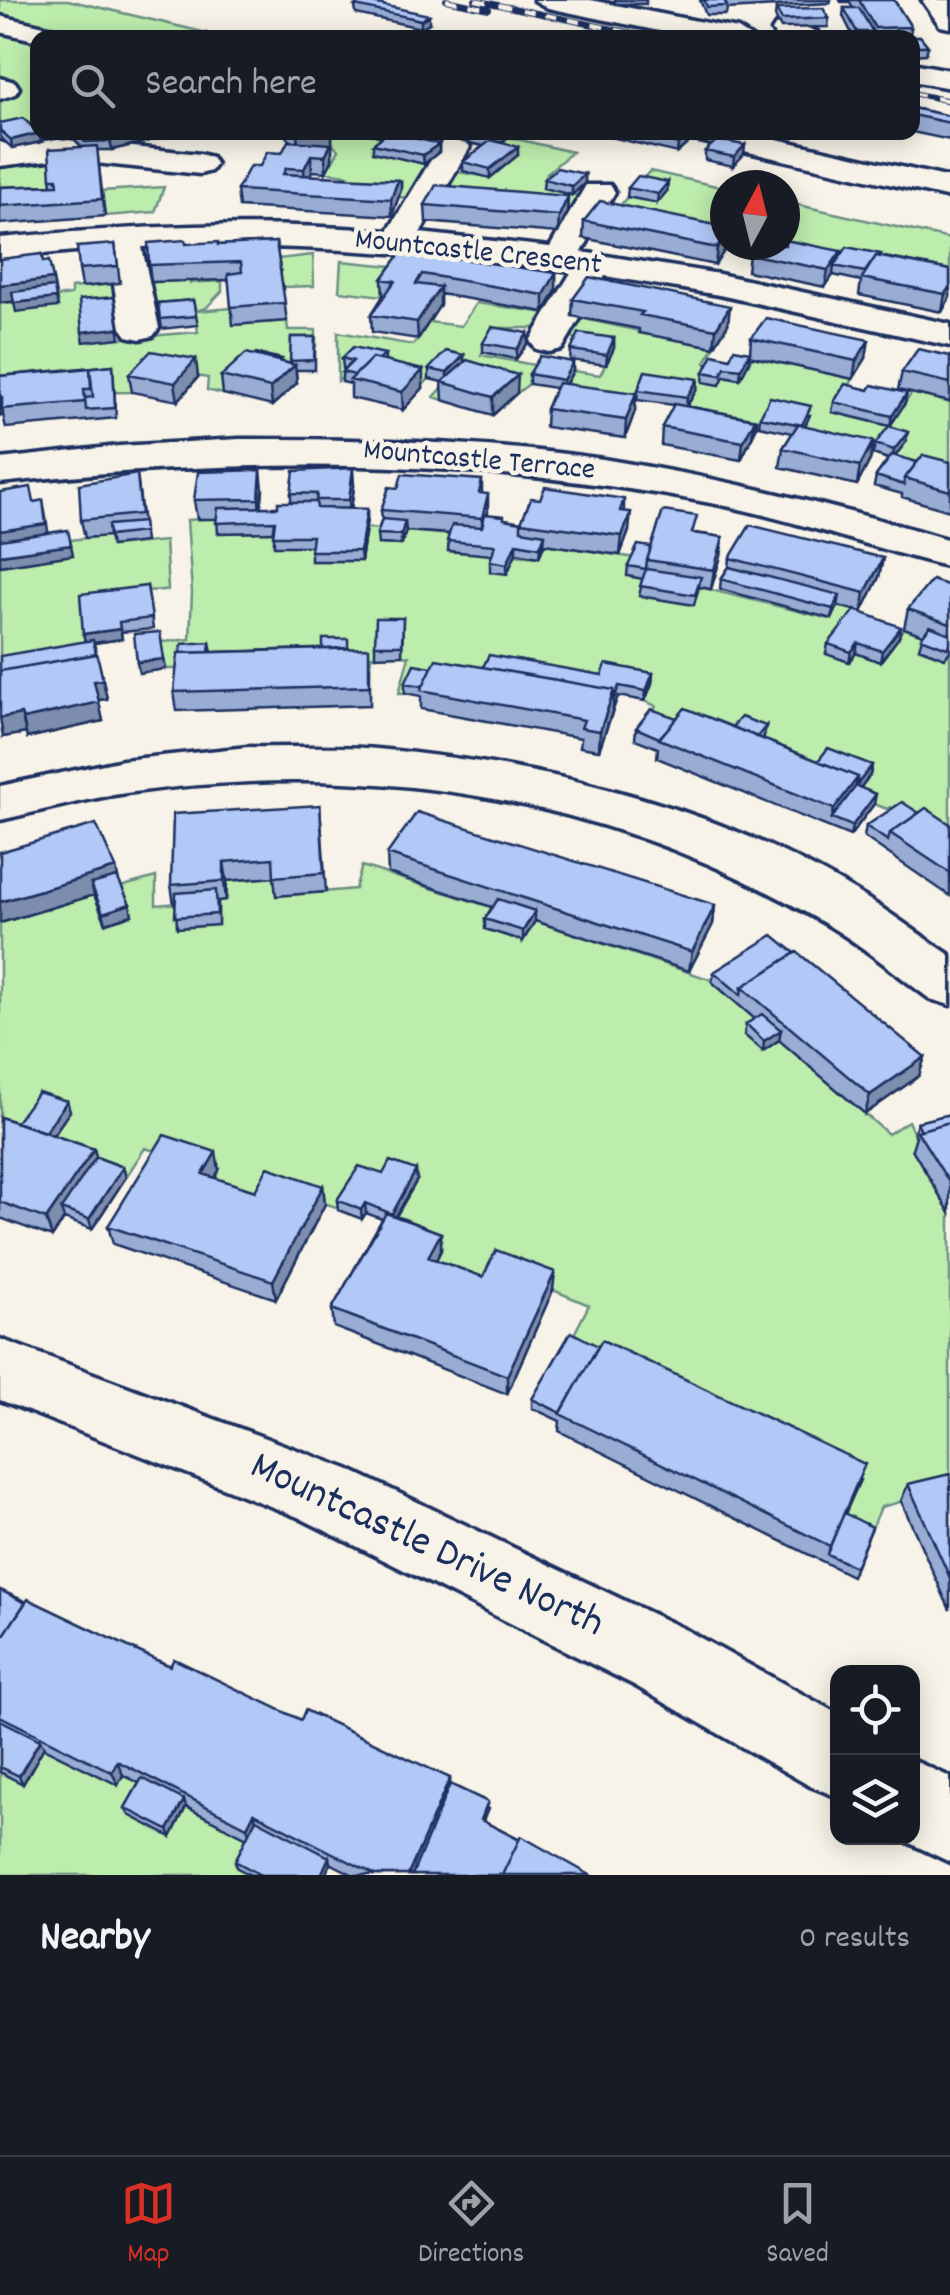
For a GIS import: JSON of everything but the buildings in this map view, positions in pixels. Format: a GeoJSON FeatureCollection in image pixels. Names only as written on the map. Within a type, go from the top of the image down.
{"type":"FeatureCollection","features":[{"type":"Feature","properties":{"kind":"street"},"geometry":{"type":"LineString","coordinates":[[548,0],[698,30]]}},
{"type":"Feature","properties":{"kind":"street"},"geometry":{"type":"LineString","coordinates":[[936,0],[950,20]]}},
{"type":"Feature","properties":{"kind":"street"},"geometry":{"type":"LineString","coordinates":[[0,24],[30,31]]}},
{"type":"Feature","properties":{"kind":"street"},"geometry":{"type":"LineString","coordinates":[[920,61],[950,63]]}},
{"type":"Feature","properties":{"kind":"street"},"geometry":{"type":"LineString","coordinates":[[920,73],[950,79]]}},
{"type":"Feature","properties":{"kind":"street"},"geometry":{"type":"LineString","coordinates":[[736,140],[950,188]]}},
{"type":"Feature","properties":{"kind":"street"},"geometry":{"type":"LineString","coordinates":[[397,244],[454,147]]}},
{"type":"Feature","properties":{"kind":"street"},"geometry":{"type":"LineString","coordinates":[[0,152],[7,158],[57,149],[212,158],[178,235]]}},
{"type":"Feature","properties":{"kind":"street"},"geometry":{"type":"LineString","coordinates":[[549,340],[598,192]]}},
{"type":"Feature","properties":{"kind":"street","name":"Mountcastle Crescent"},"geometry":{"type":"LineString","coordinates":[[0,248],[178,235],[397,244],[576,263],[767,294],[950,336]]}},
{"type":"Feature","properties":{"kind":"street"},"geometry":{"type":"LineString","coordinates":[[123,238],[140,328]]}},
{"type":"Feature","properties":{"kind":"street","name":"Mountcastle Terrace"},"geometry":{"type":"LineString","coordinates":[[0,471],[100,459],[229,451],[450,455],[579,468],[703,489],[819,515],[950,554]]}},
{"type":"Feature","properties":{"kind":"street"},"geometry":{"type":"LineString","coordinates":[[0,803],[144,773],[238,764],[351,763],[499,780],[632,813],[744,856],[840,907],[950,984]]}},
{"type":"Feature","properties":{"kind":"street","name":"Mountcastle Drive North"},"geometry":{"type":"LineString","coordinates":[[0,1369],[324,1493],[661,1658],[833,1755]]}},
{"type":"Feature","properties":{"kind":"street"},"geometry":{"type":"LineString","coordinates":[[920,1805],[950,1822]]}},
{"type":"Feature","properties":{"kind":"green space"},"geometry":{"type":"Polygon","coordinates":[[[0,0],[68,0],[194,30],[65,30],[0,16],[0,0]]]}},
{"type":"Feature","properties":{"kind":"green space"},"geometry":{"type":"Polygon","coordinates":[[[0,28],[30,36],[30,125],[0,132],[0,28]]]}},
{"type":"Feature","properties":{"kind":"green space"},"geometry":{"type":"Polygon","coordinates":[[[328,140],[391,140],[375,152],[432,166],[411,198],[398,197],[400,190],[333,181],[347,175],[326,172],[339,150],[328,140]]]}},
{"type":"Feature","properties":{"kind":"green space"},"geometry":{"type":"Polygon","coordinates":[[[504,140],[521,140],[572,152],[547,173],[557,176],[545,188],[580,196],[573,213],[450,196],[444,177],[451,171],[490,177],[516,156],[492,150],[504,140]]]}},
{"type":"Feature","properties":{"kind":"green space"},"geometry":{"type":"Polygon","coordinates":[[[57,155],[54,195],[0,202],[0,165],[57,155]]]}},
{"type":"Feature","properties":{"kind":"green space"},"geometry":{"type":"Polygon","coordinates":[[[650,171],[710,185],[710,239],[620,206],[627,197],[657,203],[666,191],[637,185],[650,171]]]}},
{"type":"Feature","properties":{"kind":"green space"},"geometry":{"type":"Polygon","coordinates":[[[164,187],[155,212],[105,216],[102,191],[164,187]]]}},
{"type":"Feature","properties":{"kind":"green space"},"geometry":{"type":"Polygon","coordinates":[[[800,205],[950,239],[950,288],[838,268],[800,252],[800,205]]]}},
{"type":"Feature","properties":{"kind":"green space"},"geometry":{"type":"Polygon","coordinates":[[[313,255],[314,286],[282,287],[278,259],[313,255]]]}},
{"type":"Feature","properties":{"kind":"green space"},"geometry":{"type":"Polygon","coordinates":[[[341,261],[403,267],[383,296],[339,291],[341,261]]]}},
{"type":"Feature","properties":{"kind":"green space"},"geometry":{"type":"Polygon","coordinates":[[[222,281],[222,291],[206,308],[196,311],[232,308],[234,325],[287,321],[288,330],[316,330],[316,346],[292,347],[291,382],[223,394],[207,390],[208,378],[153,369],[132,392],[0,394],[0,303],[58,307],[56,297],[71,295],[71,288],[127,283],[127,287],[106,300],[84,341],[198,332],[195,310],[159,313],[152,307],[142,283],[222,281]]]}},
{"type":"Feature","properties":{"kind":"green space"},"geometry":{"type":"Polygon","coordinates":[[[476,303],[554,314],[545,328],[497,328],[481,355],[539,366],[529,384],[517,393],[468,378],[443,400],[434,397],[464,365],[447,361],[421,387],[343,367],[353,370],[338,381],[338,332],[413,345],[429,322],[461,326],[476,303]]]}},
{"type":"Feature","properties":{"kind":"green space"},"geometry":{"type":"Polygon","coordinates":[[[570,316],[714,347],[705,362],[724,376],[740,379],[752,357],[853,379],[833,412],[889,426],[912,393],[950,403],[950,482],[873,454],[870,460],[795,442],[809,415],[769,407],[756,429],[716,422],[676,423],[696,389],[645,381],[632,411],[562,390],[573,371],[600,375],[613,349],[577,340],[566,332],[570,316]]]}},
{"type":"Feature","properties":{"kind":"green space"},"geometry":{"type":"Polygon","coordinates":[[[219,518],[218,533],[276,531],[313,546],[312,561],[361,561],[366,528],[382,529],[378,544],[401,545],[406,531],[452,535],[448,550],[539,557],[545,544],[636,558],[699,587],[831,619],[838,606],[862,612],[826,653],[849,662],[856,653],[880,661],[904,628],[928,637],[919,649],[945,658],[950,651],[950,847],[890,807],[854,796],[869,775],[810,778],[650,719],[656,706],[645,701],[651,684],[480,685],[415,674],[405,693],[399,693],[409,656],[402,655],[402,628],[377,628],[370,667],[166,669],[161,642],[190,639],[192,592],[187,520],[219,518]]]}},
{"type":"Feature","properties":{"kind":"green space"},"geometry":{"type":"Polygon","coordinates":[[[110,535],[112,546],[165,541],[168,590],[116,592],[86,652],[0,667],[0,566],[73,555],[70,540],[110,535]]]}},
{"type":"Feature","properties":{"kind":"green space"},"geometry":{"type":"Polygon","coordinates":[[[362,866],[497,909],[486,929],[522,941],[535,921],[709,979],[761,1024],[762,1051],[779,1040],[888,1134],[908,1121],[950,1213],[950,1489],[881,1507],[869,1535],[841,1522],[859,1480],[570,1342],[589,1305],[553,1290],[483,1295],[387,1231],[416,1181],[339,1208],[271,1186],[258,1210],[207,1193],[219,1170],[145,1148],[126,1177],[0,1133],[0,923],[94,895],[106,923],[120,887],[156,877],[156,905],[177,903],[178,928],[218,924],[218,901],[226,900],[227,881],[275,877],[277,896],[355,889],[362,866]]]}},
{"type":"Feature","properties":{"kind":"green space"},"geometry":{"type":"Polygon","coordinates":[[[44,1747],[118,1784],[123,1775],[145,1785],[171,1837],[186,1807],[251,1840],[251,1875],[0,1875],[0,1772],[23,1783],[44,1747]]]}},
{"type":"Feature","properties":{"kind":"railway"},"geometry":{"type":"LineString","coordinates":[[446,0],[489,9]]}},
{"type":"Feature","properties":{"kind":"railway"},"geometry":{"type":"LineString","coordinates":[[475,0],[617,30]]}},
{"type":"Feature","properties":{"kind":"railway"},"geometry":{"type":"LineString","coordinates":[[920,95],[950,101]]}}]}
